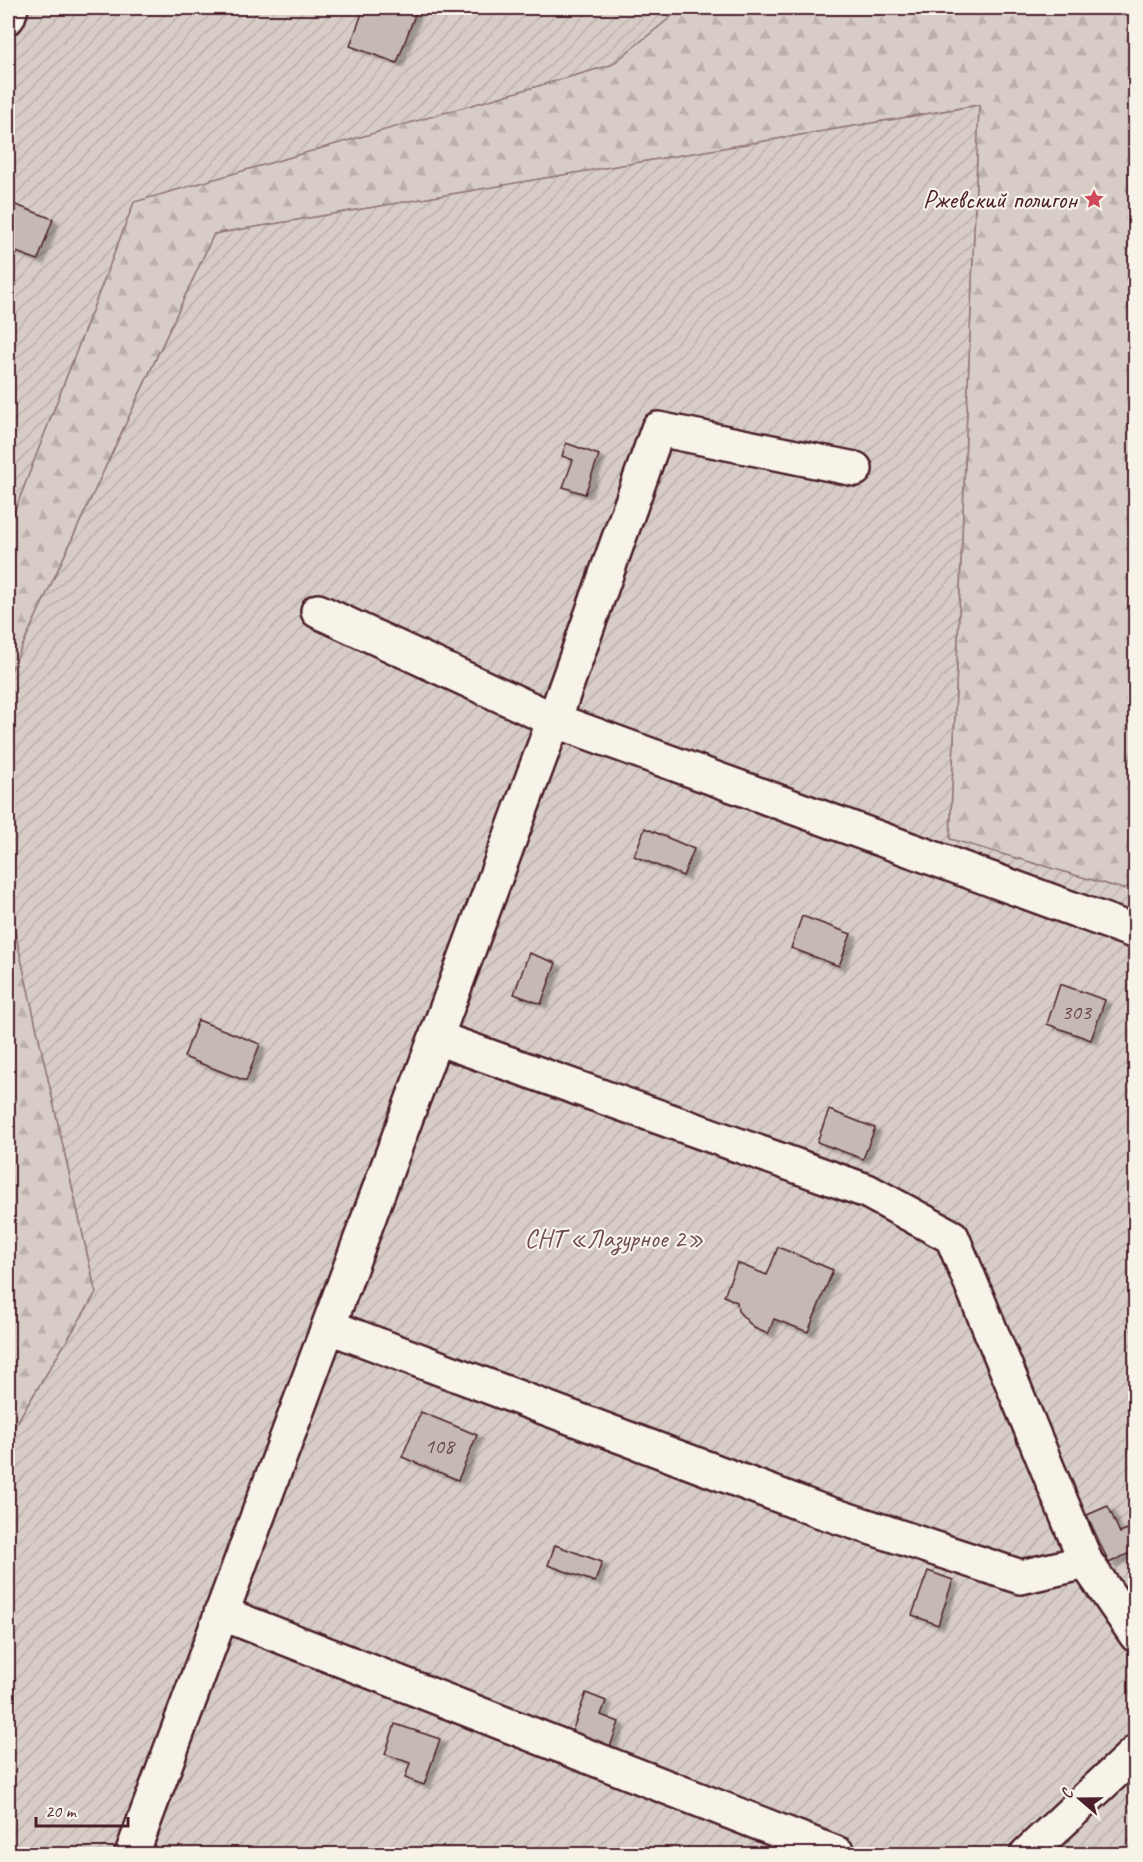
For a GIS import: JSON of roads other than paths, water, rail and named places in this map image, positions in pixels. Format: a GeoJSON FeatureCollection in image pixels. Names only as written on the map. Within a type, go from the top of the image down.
{"type":"FeatureCollection","features":[{"type":"Feature","properties":{"kind":"street"},"geometry":{"type":"LineString","coordinates":[[8,17],[11,8]]}},
{"type":"Feature","properties":{"kind":"street"},"geometry":{"type":"LineString","coordinates":[[132,1854],[437,1038],[658,429],[855,469]]}},
{"type":"Feature","properties":{"kind":"street"},"geometry":{"type":"LineString","coordinates":[[318,611],[554,720],[1136,932]]}},
{"type":"Feature","properties":{"kind":"street"},"geometry":{"type":"LineString","coordinates":[[437,1038],[867,1191],[952,1237],[1086,1562],[1136,1635]]}},
{"type":"Feature","properties":{"kind":"street"},"geometry":{"type":"LineString","coordinates":[[330,1327],[818,1510],[1021,1577],[1086,1562]]}},
{"type":"Feature","properties":{"kind":"street"},"geometry":{"type":"LineString","coordinates":[[221,1613],[838,1854]]}},
{"type":"Feature","properties":{"kind":"street"},"geometry":{"type":"LineString","coordinates":[[1027,1854],[1136,1752]]}},
{"type":"Feature","properties":{"kind":"place","name":"Ржевский полигон"},"geometry":{"type":"Point","coordinates":[1094,199]}},
{"type":"Feature","properties":{"kind":"park label","name":"СНТ «Лазурное 2»"},"geometry":{"type":"Point","coordinates":[614,1238]}}]}
